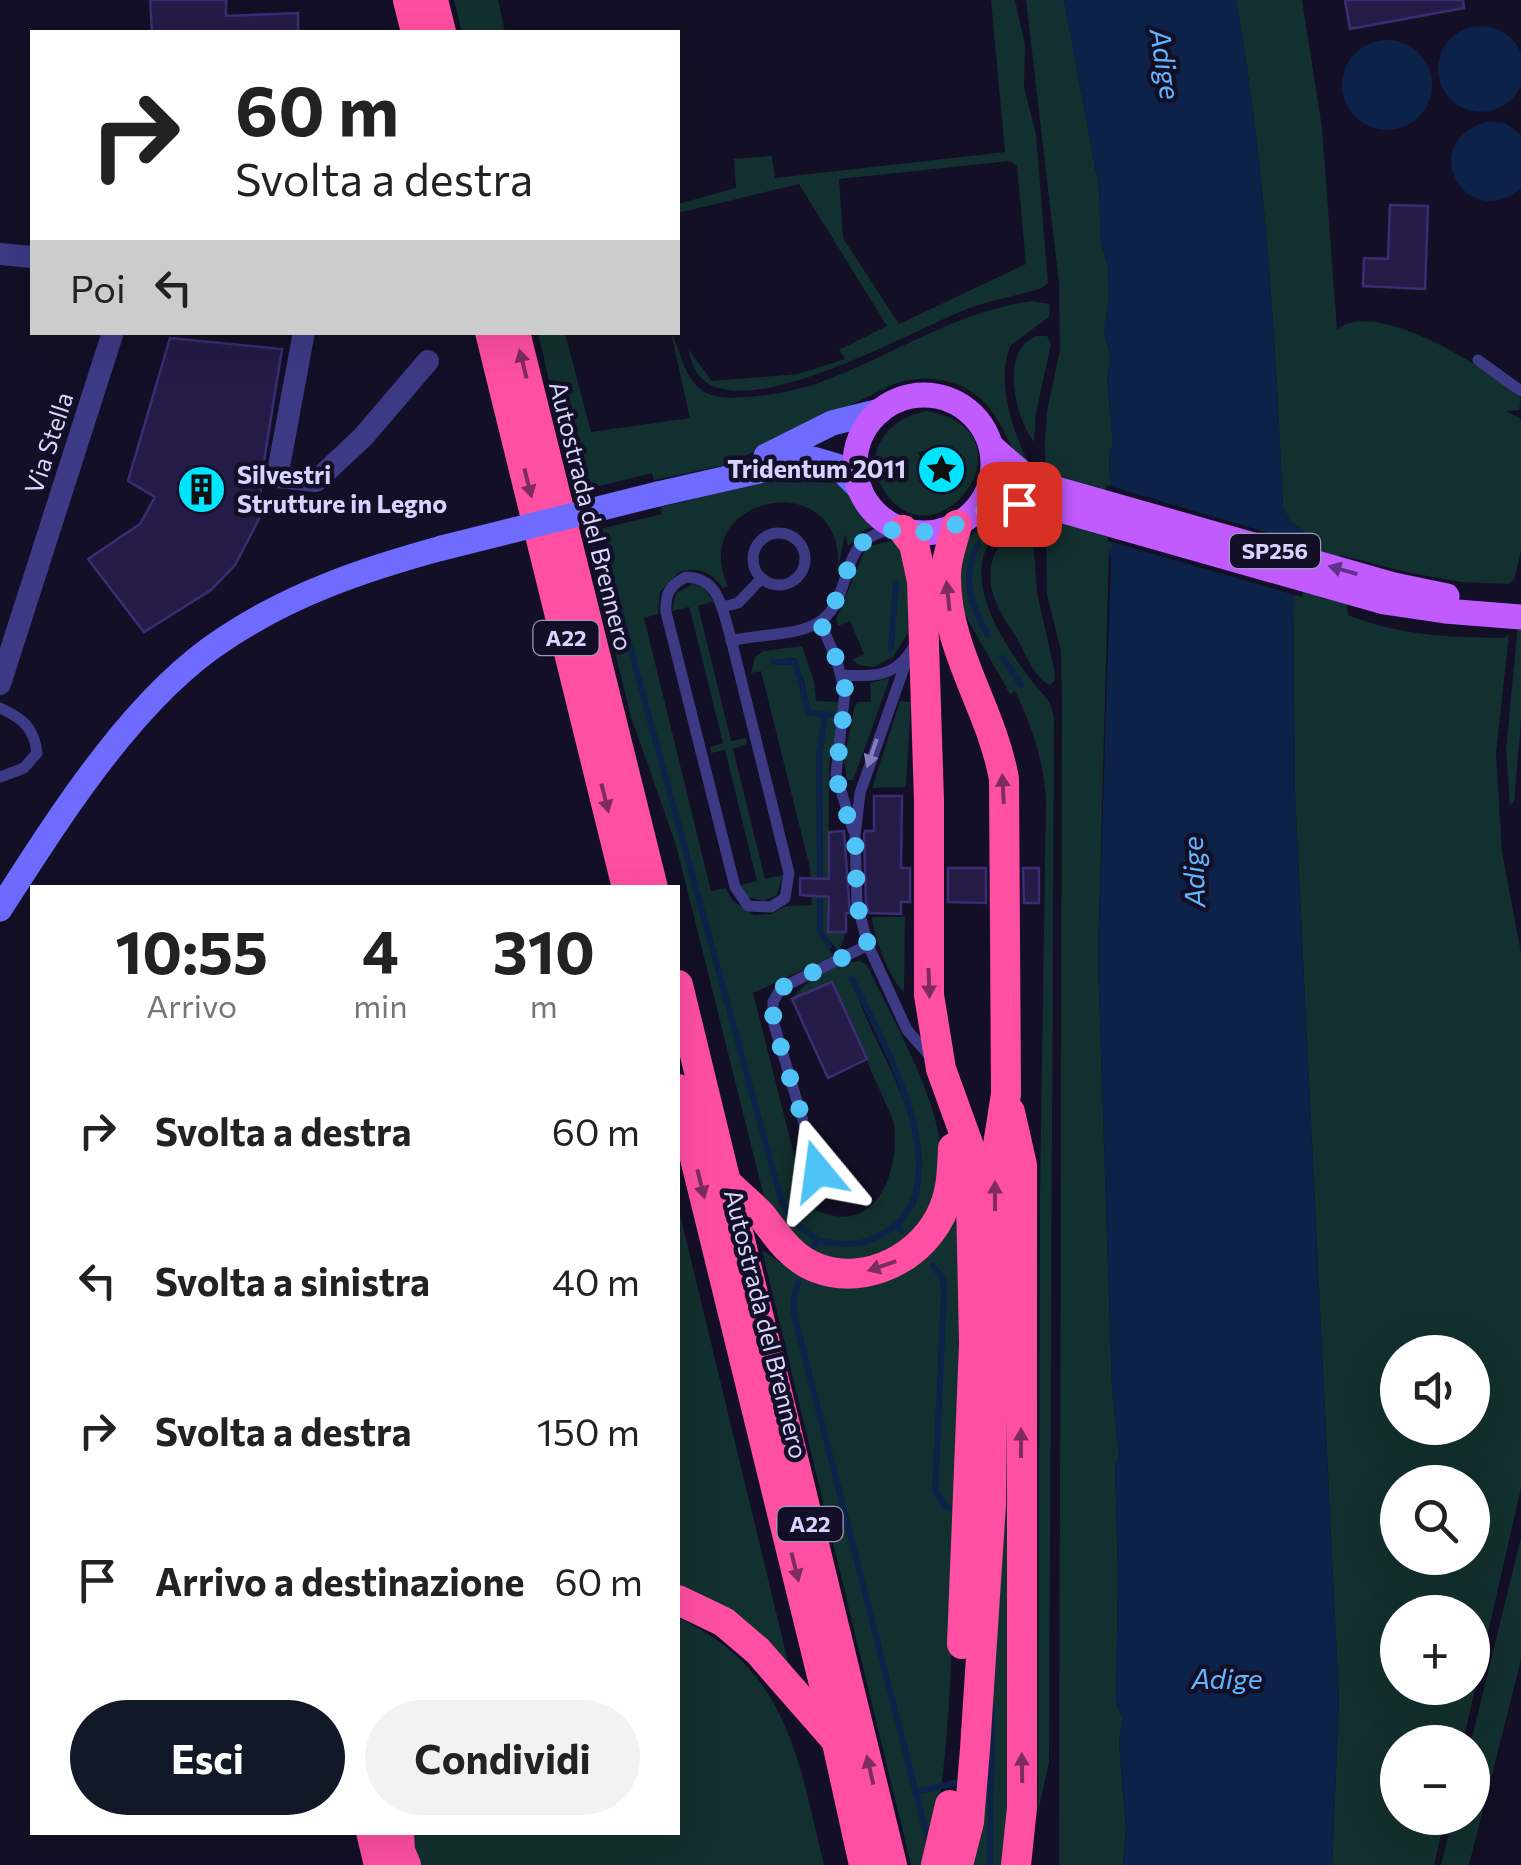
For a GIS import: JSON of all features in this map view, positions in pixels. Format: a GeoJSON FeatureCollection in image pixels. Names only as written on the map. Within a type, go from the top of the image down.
{"type":"FeatureCollection","features":[{"type":"Feature","properties":{"kind":"highway"},"geometry":{"type":"LineString","coordinates":[[408,0],[416,30]]}},
{"type":"Feature","properties":{"kind":"highway"},"geometry":{"type":"LineString","coordinates":[[432,0],[440,30]]}},
{"type":"Feature","properties":{"kind":"highway","name":"A22"},"geometry":{"type":"LineString","coordinates":[[491,335],[627,885]]}},
{"type":"Feature","properties":{"kind":"highway","name":"Autostrada del Brennero"},"geometry":{"type":"LineString","coordinates":[[516,335],[652,885]]}},
{"type":"Feature","properties":{"kind":"highway"},"geometry":{"type":"LineString","coordinates":[[958,1865],[968,1822],[976,1749],[980,1503],[995,1164],[1006,1094],[1004,780],[1000,755],[958,648],[946,576],[964,520]]}},
{"type":"Feature","properties":{"kind":"highway"},"geometry":{"type":"LineString","coordinates":[[728,1184],[787,1248],[804,1260],[835,1272],[876,1270],[910,1253],[943,1212],[953,1162],[945,1082],[929,995],[922,581],[914,544],[900,528]]}},
{"type":"Feature","properties":{"kind":"highway","name":"Autostrada del Brennero"},"geometry":{"type":"LineString","coordinates":[[680,993],[892,1865]]}},
{"type":"Feature","properties":{"kind":"highway"},"geometry":{"type":"LineString","coordinates":[[936,1865],[956,1768],[980,1503],[970,1149],[945,1082]]}},
{"type":"Feature","properties":{"kind":"highway"},"geometry":{"type":"LineString","coordinates":[[1006,1094],[1022,1165],[1022,1808],[1016,1865]]}},
{"type":"Feature","properties":{"kind":"highway","name":"Autostrada del Brennero"},"geometry":{"type":"LineString","coordinates":[[680,1097],[820,1666],[864,1865]]}},
{"type":"Feature","properties":{"kind":"highway"},"geometry":{"type":"LineString","coordinates":[[680,1601],[724,1622],[758,1651],[834,1739]]}},
{"type":"Feature","properties":{"kind":"highway"},"geometry":{"type":"LineString","coordinates":[[371,1835],[379,1865]]}},
{"type":"Feature","properties":{"kind":"highway"},"geometry":{"type":"LineString","coordinates":[[399,1835],[406,1865]]}},
{"type":"Feature","properties":{"kind":"main road","name":"SP256"},"geometry":{"type":"LineString","coordinates":[[707,484],[832,423],[880,411],[912,396],[944,398],[971,414],[991,446],[1046,496]]}},
{"type":"Feature","properties":{"kind":"main road"},"geometry":{"type":"LineString","coordinates":[[860,489],[857,449],[866,426],[880,411]]}},
{"type":"Feature","properties":{"kind":"main road"},"geometry":{"type":"LineString","coordinates":[[964,520],[985,497],[991,480],[991,446]]}},
{"type":"Feature","properties":{"kind":"main road","name":"SP256"},"geometry":{"type":"LineString","coordinates":[[0,909],[48,835],[128,729],[174,678],[221,640],[277,607],[340,579],[442,548],[759,472],[776,463],[812,460],[837,466],[878,515],[900,528],[930,533],[1046,496],[1394,585],[1514,610]]}},
{"type":"Feature","properties":{"kind":"street"},"geometry":{"type":"LineString","coordinates":[[0,254],[30,257]]}},
{"type":"Feature","properties":{"kind":"street","name":"Via Stella"},"geometry":{"type":"LineString","coordinates":[[0,684],[112,335]]}},
{"type":"Feature","properties":{"kind":"street"},"geometry":{"type":"LineString","coordinates":[[303,335],[277,478],[316,480],[364,438],[428,361]]}},
{"type":"Feature","properties":{"kind":"lane"},"geometry":{"type":"LineString","coordinates":[[1478,360],[1521,392]]}},
{"type":"Feature","properties":{"kind":"lane"},"geometry":{"type":"LineString","coordinates":[[731,641],[809,628],[820,622],[838,600],[855,554],[868,538],[900,528]]}},
{"type":"Feature","properties":{"kind":"lane"},"geometry":{"type":"LineString","coordinates":[[775,533],[798,541],[805,556],[801,573],[779,584],[762,578],[753,557],[760,542],[775,533]]}},
{"type":"Feature","properties":{"kind":"lane"},"geometry":{"type":"LineString","coordinates":[[696,578],[714,588],[731,641],[789,873],[785,898],[764,908],[748,906],[735,888],[666,612],[665,599],[676,582],[696,578]]}},
{"type":"Feature","properties":{"kind":"lane"},"geometry":{"type":"LineString","coordinates":[[722,607],[738,604],[762,578]]}},
{"type":"Feature","properties":{"kind":"lane"},"geometry":{"type":"LineString","coordinates":[[820,622],[842,675],[846,708],[836,774],[855,835]]}},
{"type":"Feature","properties":{"kind":"lane"},"geometry":{"type":"LineString","coordinates":[[924,627],[906,662],[863,780],[855,835],[857,904],[868,945],[907,1030],[945,1082]]}},
{"type":"Feature","properties":{"kind":"lane"},"geometry":{"type":"LineString","coordinates":[[842,675],[883,674],[906,662]]}},
{"type":"Feature","properties":{"kind":"lane"},"geometry":{"type":"LineString","coordinates":[[0,708],[20,717],[30,728],[37,753],[24,768],[0,776]]}},
{"type":"Feature","properties":{"kind":"lane"},"geometry":{"type":"LineString","coordinates":[[818,1171],[773,1021],[774,1002],[781,988],[868,945]]}},
{"type":"Feature","properties":{"kind":"green space"},"geometry":{"type":"Polygon","coordinates":[[[454,0],[498,0],[505,30],[462,30],[454,0]]]}},
{"type":"Feature","properties":{"kind":"green space"},"geometry":{"type":"Polygon","coordinates":[[[991,0],[1015,0],[1025,45],[1024,87],[1036,134],[1048,283],[1042,288],[970,308],[870,353],[795,381],[760,389],[729,390],[706,382],[694,367],[688,349],[712,381],[798,374],[845,359],[839,350],[887,326],[799,184],[680,213],[680,203],[736,188],[734,159],[772,156],[775,178],[1005,152],[991,0]],[[1010,161],[839,179],[843,238],[899,324],[1026,264],[1017,166],[1010,161]]]}},
{"type":"Feature","properties":{"kind":"green space"},"geometry":{"type":"Polygon","coordinates":[[[1026,0],[1064,0],[1099,188],[1101,242],[1108,267],[1109,301],[1104,331],[1111,359],[1107,377],[1113,443],[1109,454],[1113,549],[1109,551],[1098,957],[1112,1389],[1119,1456],[1115,1466],[1116,1704],[1123,1718],[1119,1741],[1126,1830],[1123,1865],[1059,1865],[1062,704],[1061,651],[1047,594],[1045,443],[1060,349],[1059,283],[1026,0]]]}},
{"type":"Feature","properties":{"kind":"green space"},"geometry":{"type":"Polygon","coordinates":[[[1236,0],[1302,0],[1322,128],[1337,330],[1354,322],[1377,322],[1403,329],[1459,355],[1521,399],[1519,410],[1506,411],[1521,419],[1521,551],[1514,580],[1508,584],[1462,582],[1340,555],[1348,615],[1425,634],[1504,638],[1509,634],[1496,753],[1502,852],[1521,953],[1521,1488],[1490,1624],[1490,1595],[1380,1595],[1380,1705],[1471,1705],[1467,1725],[1380,1725],[1380,1835],[1441,1835],[1434,1865],[1332,1865],[1339,1701],[1295,794],[1293,604],[1304,531],[1290,521],[1283,507],[1268,253],[1255,126],[1236,0]]]}},
{"type":"Feature","properties":{"kind":"green space"},"geometry":{"type":"Polygon","coordinates":[[[1032,301],[1050,304],[1049,317],[1011,345],[1006,360],[1009,410],[1033,472],[984,402],[961,386],[921,379],[894,384],[726,465],[654,480],[652,473],[575,492],[538,335],[566,335],[591,432],[690,418],[671,335],[687,371],[703,391],[726,397],[758,396],[816,384],[949,325],[1032,301]]]}},
{"type":"Feature","properties":{"kind":"green space"},"geometry":{"type":"Polygon","coordinates":[[[1036,336],[1047,336],[1051,344],[1034,442],[1021,417],[1014,370],[1017,356],[1036,336]]]}},
{"type":"Feature","properties":{"kind":"green space"},"geometry":{"type":"Polygon","coordinates":[[[927,411],[960,424],[976,444],[977,467],[968,489],[950,507],[928,515],[905,511],[883,489],[875,462],[882,438],[914,415],[927,411]],[[925,451],[918,452],[921,459],[917,467],[925,473],[931,467],[936,470],[933,478],[949,488],[952,464],[945,468],[945,462],[925,451]]]}},
{"type":"Feature","properties":{"kind":"green space"},"geometry":{"type":"Polygon","coordinates":[[[796,474],[824,477],[843,488],[875,527],[863,531],[848,546],[845,534],[838,569],[834,536],[818,514],[796,504],[770,504],[746,513],[729,530],[721,555],[728,586],[723,588],[704,572],[679,572],[660,592],[658,614],[644,618],[711,891],[726,888],[732,900],[754,915],[772,914],[786,906],[812,905],[810,868],[761,671],[751,673],[755,657],[764,651],[802,646],[816,701],[838,702],[829,765],[828,932],[846,932],[839,952],[823,933],[822,756],[827,717],[832,718],[832,713],[810,711],[795,658],[774,660],[775,664],[794,663],[807,713],[823,717],[818,752],[818,930],[833,956],[753,993],[801,1182],[814,1209],[836,1216],[854,1215],[869,1208],[888,1178],[895,1139],[893,1120],[832,982],[792,999],[805,985],[832,968],[860,961],[867,965],[921,1078],[940,1144],[934,1197],[920,1225],[896,1246],[847,1260],[831,1259],[801,1246],[766,1205],[676,845],[630,714],[586,532],[596,530],[780,1204],[797,1228],[815,1240],[813,1246],[818,1242],[850,1246],[869,1242],[897,1227],[903,1230],[900,1224],[915,1205],[920,1187],[922,1161],[917,1125],[907,1094],[852,979],[907,1111],[917,1159],[915,1188],[904,1212],[888,1229],[866,1240],[843,1243],[820,1238],[799,1224],[783,1199],[600,529],[662,514],[661,507],[796,474]]]}},
{"type":"Feature","properties":{"kind":"green space"},"geometry":{"type":"Polygon","coordinates":[[[993,518],[1016,518],[995,535],[984,554],[981,575],[985,597],[1005,641],[1049,702],[1054,719],[1049,1762],[1038,1812],[1046,799],[1039,756],[1021,704],[1015,691],[1010,694],[955,597],[966,540],[993,518]],[[980,545],[971,556],[967,579],[970,601],[986,635],[989,633],[978,611],[971,580],[980,545]]]}},
{"type":"Feature","properties":{"kind":"green space"},"geometry":{"type":"Polygon","coordinates":[[[1034,522],[1017,539],[1020,543],[1033,536],[1037,593],[1054,668],[1055,680],[1050,685],[1032,666],[998,607],[991,582],[997,549],[1012,532],[1034,522]]]}},
{"type":"Feature","properties":{"kind":"green space"},"geometry":{"type":"Polygon","coordinates":[[[890,541],[897,543],[908,561],[908,633],[893,657],[874,667],[859,665],[852,660],[864,654],[850,621],[838,626],[836,620],[864,552],[890,541]]]}},
{"type":"Feature","properties":{"kind":"green space"},"geometry":{"type":"Polygon","coordinates":[[[693,584],[704,588],[713,601],[698,606],[731,741],[746,738],[747,744],[733,749],[765,879],[783,875],[777,895],[763,901],[747,897],[741,885],[757,881],[725,750],[711,753],[710,747],[723,743],[690,610],[689,607],[672,611],[676,593],[693,584]]]}},
{"type":"Feature","properties":{"kind":"green space"},"geometry":{"type":"Polygon","coordinates":[[[1518,623],[1521,721],[1514,802],[1510,805],[1506,750],[1518,623]]]}},
{"type":"Feature","properties":{"kind":"green space"},"geometry":{"type":"Polygon","coordinates":[[[890,678],[853,780],[847,780],[844,760],[854,709],[857,702],[871,702],[870,683],[890,678]]]}},
{"type":"Feature","properties":{"kind":"green space"},"geometry":{"type":"Polygon","coordinates":[[[900,701],[911,702],[906,787],[872,788],[900,701]]]}},
{"type":"Feature","properties":{"kind":"green space"},"geometry":{"type":"Polygon","coordinates":[[[872,917],[905,917],[904,992],[883,957],[872,917]]]}},
{"type":"Feature","properties":{"kind":"green space"},"geometry":{"type":"Polygon","coordinates":[[[1014,1196],[1007,1865],[967,1865],[1014,1196]]]}},
{"type":"Feature","properties":{"kind":"green space"},"geometry":{"type":"Polygon","coordinates":[[[959,1198],[956,1518],[948,1715],[939,1805],[926,1865],[911,1865],[762,1250],[795,1273],[853,1286],[959,1198]]]}},
{"type":"Feature","properties":{"kind":"green space"},"geometry":{"type":"Polygon","coordinates":[[[680,1214],[789,1666],[680,1592],[680,1214]]]}},
{"type":"Feature","properties":{"kind":"green space"},"geometry":{"type":"Polygon","coordinates":[[[1521,1537],[1521,1660],[1490,1782],[1490,1725],[1475,1725],[1480,1705],[1490,1705],[1490,1664],[1521,1537]]]}},
{"type":"Feature","properties":{"kind":"green space"},"geometry":{"type":"Polygon","coordinates":[[[680,1619],[715,1639],[744,1663],[766,1691],[796,1754],[824,1865],[414,1865],[406,1835],[680,1835],[680,1619]]]}},
{"type":"Feature","properties":{"kind":"green space"},"geometry":{"type":"Polygon","coordinates":[[[1449,1835],[1477,1835],[1469,1865],[1441,1865],[1449,1835]]]}},
{"type":"Feature","properties":{"kind":"water","name":"Adige"},"geometry":{"type":"Polygon","coordinates":[[[1064,0],[1236,0],[1246,63],[1268,253],[1283,507],[1290,521],[1304,531],[1293,604],[1295,794],[1339,1701],[1332,1865],[1123,1865],[1126,1830],[1119,1741],[1123,1718],[1116,1704],[1115,1466],[1119,1456],[1112,1389],[1098,957],[1109,550],[1113,548],[1109,454],[1113,443],[1107,377],[1111,359],[1104,331],[1109,301],[1108,267],[1101,242],[1099,188],[1064,0]]]}},
{"type":"Feature","properties":{"kind":"water"},"geometry":{"type":"Polygon","coordinates":[[[1464,29],[1498,29],[1512,38],[1521,52],[1521,86],[1512,100],[1498,109],[1464,109],[1450,100],[1441,86],[1441,52],[1450,38],[1464,29]]]}},
{"type":"Feature","properties":{"kind":"water"},"geometry":{"type":"Polygon","coordinates":[[[1387,40],[1404,43],[1419,53],[1429,68],[1429,102],[1419,117],[1404,127],[1387,130],[1370,127],[1355,117],[1345,102],[1342,85],[1345,68],[1355,53],[1370,43],[1387,40]]]}},
{"type":"Feature","properties":{"kind":"water"},"geometry":{"type":"Polygon","coordinates":[[[1489,121],[1505,123],[1521,135],[1521,188],[1501,199],[1482,200],[1467,193],[1456,180],[1451,163],[1454,147],[1466,132],[1489,121]]]}},
{"type":"Feature","properties":{"kind":"pier"},"geometry":{"type":"Polygon","coordinates":[[[1106,485],[1309,545],[1302,597],[1108,541],[1106,485]]]}},
{"type":"Feature","properties":{"kind":"building"},"geometry":{"type":"Polygon","coordinates":[[[150,0],[226,0],[226,16],[298,13],[298,30],[152,30],[150,0]]]}},
{"type":"Feature","properties":{"kind":"building"},"geometry":{"type":"Polygon","coordinates":[[[1345,0],[1463,0],[1464,8],[1350,29],[1345,0]]]}},
{"type":"Feature","properties":{"kind":"building"},"geometry":{"type":"Polygon","coordinates":[[[1390,205],[1428,206],[1425,289],[1363,286],[1364,258],[1388,259],[1390,205]]]}},
{"type":"Feature","properties":{"kind":"building","name":"Silvestri Strutture in Legno"},"geometry":{"type":"Polygon","coordinates":[[[170,338],[282,349],[262,474],[259,519],[235,565],[211,590],[144,632],[88,559],[140,524],[155,497],[128,481],[170,338]]]}},
{"type":"Feature","properties":{"kind":"building"},"geometry":{"type":"Polygon","coordinates":[[[874,796],[902,796],[901,868],[910,868],[910,902],[901,902],[901,914],[869,913],[866,903],[864,835],[865,831],[874,831],[874,796]]]}},
{"type":"Feature","properties":{"kind":"building"},"geometry":{"type":"Polygon","coordinates":[[[844,831],[850,913],[846,913],[846,932],[828,932],[829,897],[800,895],[800,878],[829,879],[829,832],[844,831]]]}},
{"type":"Feature","properties":{"kind":"building"},"geometry":{"type":"Polygon","coordinates":[[[948,868],[986,868],[986,903],[948,902],[948,868]]]}},
{"type":"Feature","properties":{"kind":"building"},"geometry":{"type":"Polygon","coordinates":[[[1023,868],[1039,868],[1039,903],[1024,903],[1023,868]]]}},
{"type":"Feature","properties":{"kind":"building"},"geometry":{"type":"Polygon","coordinates":[[[832,982],[867,1059],[828,1078],[792,999],[832,982]]]}},
{"type":"Feature","properties":{"kind":"waterway"},"geometry":{"type":"LineString","coordinates":[[598,530],[779,1192],[791,1219],[817,1240],[814,1246]]}},
{"type":"Feature","properties":{"kind":"waterway"},"geometry":{"type":"LineString","coordinates":[[978,544],[970,568],[970,590],[988,635]]}},
{"type":"Feature","properties":{"kind":"waterway"},"geometry":{"type":"LineString","coordinates":[[891,648],[896,584]]}},
{"type":"Feature","properties":{"kind":"waterway"},"geometry":{"type":"LineString","coordinates":[[1003,658],[1021,685]]}},
{"type":"Feature","properties":{"kind":"waterway"},"geometry":{"type":"LineString","coordinates":[[774,662],[795,662],[809,713],[832,715]]}},
{"type":"Feature","properties":{"kind":"waterway"},"geometry":{"type":"LineString","coordinates":[[825,716],[819,756],[820,931],[829,946]]}},
{"type":"Feature","properties":{"kind":"waterway"},"geometry":{"type":"LineString","coordinates":[[852,979],[895,1068],[916,1137],[919,1170],[913,1200],[897,1224],[901,1231]]}},
{"type":"Feature","properties":{"kind":"waterway"},"geometry":{"type":"LineString","coordinates":[[817,1240],[859,1243],[897,1224]]}},
{"type":"Feature","properties":{"kind":"waterway"},"geometry":{"type":"LineString","coordinates":[[933,1266],[943,1279],[944,1293],[935,1491],[945,1506],[960,1513]]}},
{"type":"Feature","properties":{"kind":"waterway"},"geometry":{"type":"LineString","coordinates":[[798,1283],[794,1314],[929,1844]]}},
{"type":"Feature","properties":{"kind":"waterway"},"geometry":{"type":"LineString","coordinates":[[990,1865],[992,1708]]}},
{"type":"Feature","properties":{"kind":"waterway"},"geometry":{"type":"LineString","coordinates":[[916,1792],[964,1781]]}},
{"type":"Feature","properties":{"kind":"place","name":"Tridentum 2011"},"geometry":{"type":"Point","coordinates":[941,469]}},
{"type":"Feature","properties":{"kind":"place","name":"Silvestri Strutture in Legno"},"geometry":{"type":"Point","coordinates":[202,489]}},
{"type":"Feature","properties":{"kind":"route"},"geometry":{"type":"LineString","coordinates":[[818,1171],[773,1021],[774,1002],[781,988],[868,945],[857,904],[855,835],[836,774],[846,692],[820,622],[838,600],[855,554],[868,538],[896,527],[921,533],[944,530],[970,515],[1019,504]]}}]}
